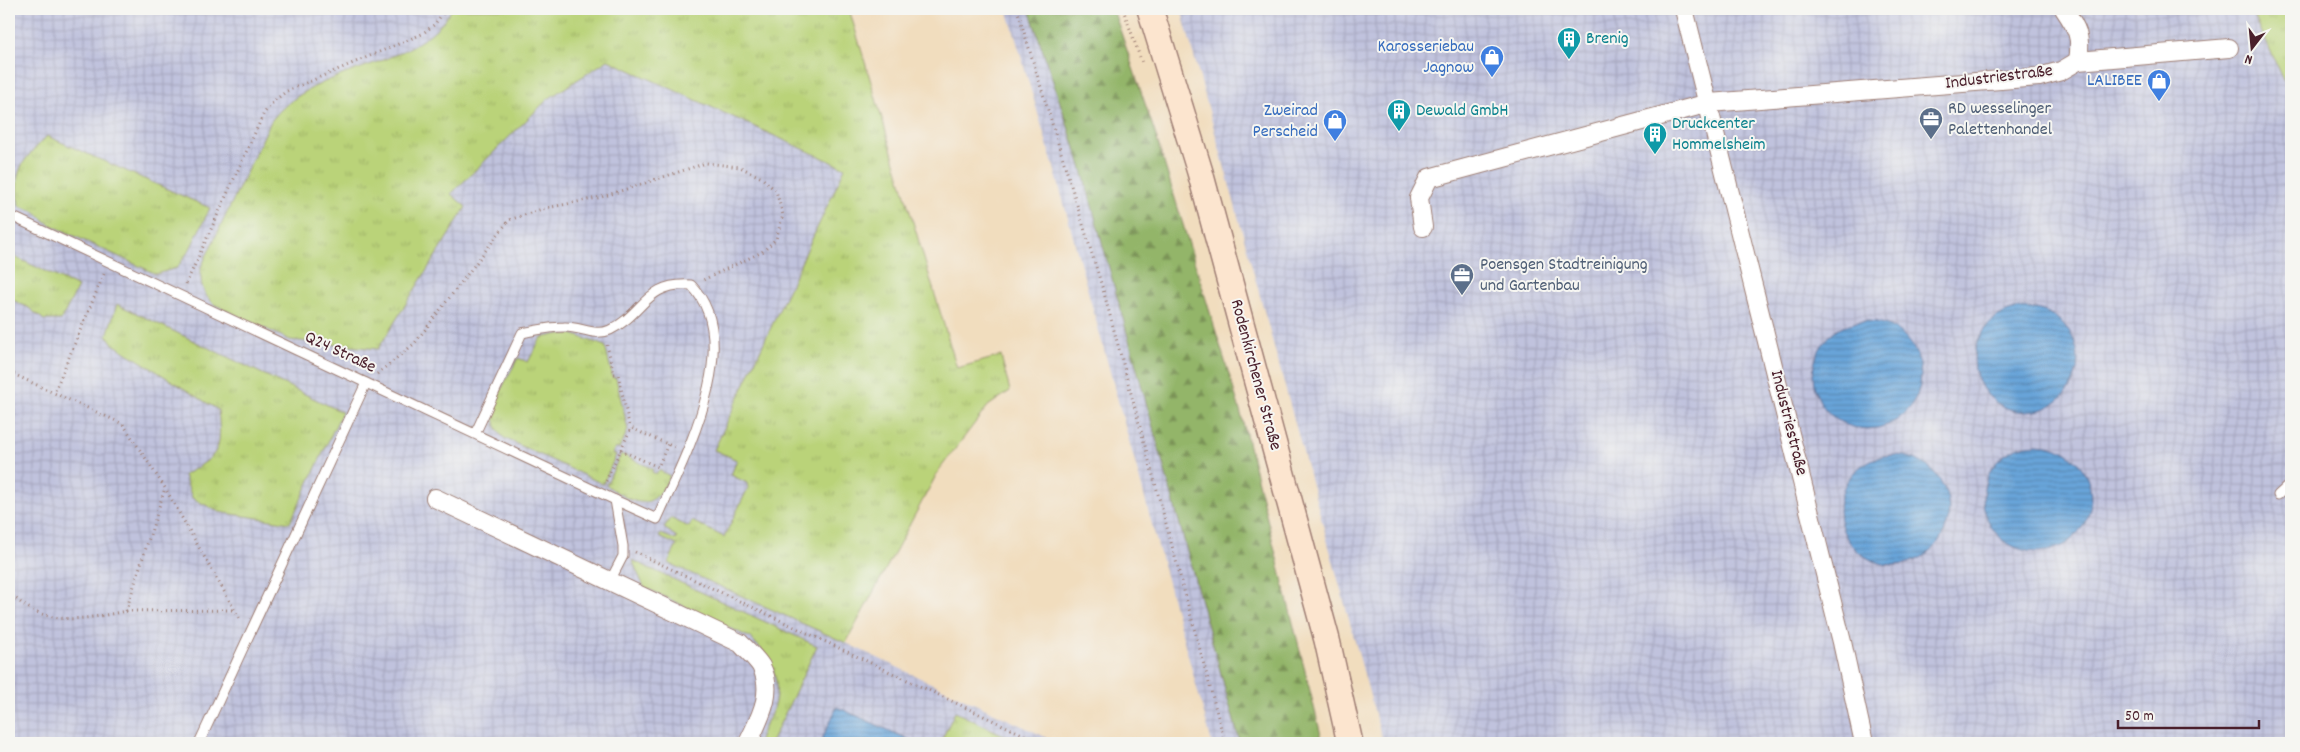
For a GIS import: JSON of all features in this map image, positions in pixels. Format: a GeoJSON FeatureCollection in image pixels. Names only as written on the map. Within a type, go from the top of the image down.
{"type":"FeatureCollection","features":[{"type":"Feature","properties":{"kind":"main road","name":"Rodenkirchener Straße"},"geometry":{"type":"LineString","coordinates":[[1150,9],[1208,200],[1327,640],[1350,743]]}},
{"type":"Feature","properties":{"kind":"street","name":"Industriestraße"},"geometry":{"type":"LineString","coordinates":[[1684,9],[1842,642],[1864,743]]}},
{"type":"Feature","properties":{"kind":"street"},"geometry":{"type":"LineString","coordinates":[[2064,9],[2076,28],[2081,44],[2078,61]]}},
{"type":"Feature","properties":{"kind":"street","name":"Industriestraße"},"geometry":{"type":"LineString","coordinates":[[1423,227],[1419,198],[1429,178],[1708,102],[2040,77],[2061,71],[2078,61],[2229,48]]}},
{"type":"Feature","properties":{"kind":"street"},"geometry":{"type":"LineString","coordinates":[[434,498],[740,643],[760,666],[768,687],[763,711],[748,743]]}},
{"type":"Feature","properties":{"kind":"lane","name":"Q24 Straße"},"geometry":{"type":"LineString","coordinates":[[9,215],[657,519],[686,452]]}},
{"type":"Feature","properties":{"kind":"lane"},"geometry":{"type":"LineString","coordinates":[[475,434],[522,333],[567,327],[590,332],[608,331],[629,316],[661,288],[678,284],[691,286],[701,295],[710,315],[714,345],[707,397],[686,452]]}},
{"type":"Feature","properties":{"kind":"lane"},"geometry":{"type":"LineString","coordinates":[[200,743],[366,383]]}},
{"type":"Feature","properties":{"kind":"lane"},"geometry":{"type":"LineString","coordinates":[[2278,495],[2291,483]]}},
{"type":"Feature","properties":{"kind":"lane"},"geometry":{"type":"LineString","coordinates":[[610,581],[623,556],[623,546],[614,500]]}},
{"type":"Feature","properties":{"kind":"path"},"geometry":{"type":"LineString","coordinates":[[181,296],[264,113],[275,100],[287,91],[422,34],[434,25],[446,9]]}},
{"type":"Feature","properties":{"kind":"path"},"geometry":{"type":"LineString","coordinates":[[1017,9],[1104,293],[1225,743]]}},
{"type":"Feature","properties":{"kind":"path"},"geometry":{"type":"LineString","coordinates":[[366,383],[414,344],[509,220],[542,209],[602,196],[706,163],[740,167],[762,178],[776,191],[783,215],[776,239],[762,252],[691,286]]}},
{"type":"Feature","properties":{"kind":"path"},"geometry":{"type":"LineString","coordinates":[[54,393],[109,262]]}},
{"type":"Feature","properties":{"kind":"path"},"geometry":{"type":"LineString","coordinates":[[600,493],[630,430],[618,374],[614,374],[603,331]]}},
{"type":"Feature","properties":{"kind":"path"},"geometry":{"type":"LineString","coordinates":[[9,372],[124,424],[165,488],[249,636]]}},
{"type":"Feature","properties":{"kind":"path"},"geometry":{"type":"LineString","coordinates":[[630,430],[631,428],[686,452]]}},
{"type":"Feature","properties":{"kind":"path"},"geometry":{"type":"LineString","coordinates":[[620,450],[658,467],[668,444]]}},
{"type":"Feature","properties":{"kind":"path"},"geometry":{"type":"LineString","coordinates":[[126,610],[165,488]]}},
{"type":"Feature","properties":{"kind":"path"},"geometry":{"type":"LineString","coordinates":[[623,546],[1041,743]]}},
{"type":"Feature","properties":{"kind":"path"},"geometry":{"type":"LineString","coordinates":[[9,592],[20,604],[49,617],[83,620],[126,610],[234,610]]}},
{"type":"Feature","properties":{"kind":"shaded area"},"geometry":{"type":"Polygon","coordinates":[[[9,9],[849,9],[957,368],[1001,356],[1010,391],[988,406],[939,470],[846,643],[1058,743],[1021,743],[955,712],[940,743],[9,743],[9,9]]]}},
{"type":"Feature","properties":{"kind":"shaded area"},"geometry":{"type":"Polygon","coordinates":[[[1007,9],[1029,9],[1081,166],[1240,743],[1212,743],[1055,171],[1007,9]]]}},
{"type":"Feature","properties":{"kind":"shaded area"},"geometry":{"type":"Polygon","coordinates":[[[1181,9],[2251,9],[2291,95],[2291,743],[1383,743],[1181,9]]]}},
{"type":"Feature","properties":{"kind":"green space"},"geometry":{"type":"Polygon","coordinates":[[[452,9],[849,9],[957,368],[1001,356],[1010,391],[988,406],[939,470],[846,643],[668,563],[677,545],[659,537],[661,534],[676,540],[677,537],[664,528],[670,518],[689,527],[692,521],[724,537],[748,488],[747,483],[731,475],[737,460],[714,450],[845,168],[608,60],[548,99],[451,194],[466,207],[378,349],[290,340],[215,305],[207,297],[201,279],[201,267],[271,121],[290,102],[313,88],[390,57],[414,45],[435,30],[452,9]]]}},
{"type":"Feature","properties":{"kind":"green space"},"geometry":{"type":"Polygon","coordinates":[[[1029,9],[1113,9],[1154,130],[1240,410],[1323,743],[1240,743],[1081,166],[1029,9]]]}},
{"type":"Feature","properties":{"kind":"green space"},"geometry":{"type":"Polygon","coordinates":[[[2251,9],[2291,9],[2291,95],[2251,9]]]}},
{"type":"Feature","properties":{"kind":"green space"},"geometry":{"type":"Polygon","coordinates":[[[47,136],[210,208],[190,249],[177,268],[156,274],[49,224],[34,211],[19,206],[17,182],[21,166],[47,136]]]}},
{"type":"Feature","properties":{"kind":"green space"},"geometry":{"type":"Polygon","coordinates":[[[9,254],[78,287],[61,320],[44,320],[29,308],[9,298],[9,254]]]}},
{"type":"Feature","properties":{"kind":"green space"},"geometry":{"type":"Polygon","coordinates":[[[117,304],[342,412],[290,523],[219,512],[192,498],[184,475],[205,462],[216,450],[219,435],[218,410],[113,344],[107,335],[117,304]]]}},
{"type":"Feature","properties":{"kind":"green space"},"geometry":{"type":"Polygon","coordinates":[[[559,334],[572,334],[605,346],[613,378],[616,378],[628,430],[619,449],[615,448],[612,454],[616,455],[603,484],[504,438],[497,429],[495,409],[498,398],[518,358],[528,362],[541,338],[559,334]]]}},
{"type":"Feature","properties":{"kind":"green space"},"geometry":{"type":"Polygon","coordinates":[[[621,454],[653,469],[652,472],[656,474],[659,470],[670,476],[663,488],[649,501],[634,501],[606,485],[621,454]]]}},
{"type":"Feature","properties":{"kind":"green space"},"geometry":{"type":"Polygon","coordinates":[[[632,560],[817,646],[771,743],[759,743],[775,703],[776,692],[774,672],[764,653],[749,637],[644,587],[632,560]]]}},
{"type":"Feature","properties":{"kind":"green space"},"geometry":{"type":"Polygon","coordinates":[[[955,712],[1021,743],[940,743],[955,712]]]}},
{"type":"Feature","properties":{"kind":"water"},"geometry":{"type":"Polygon","coordinates":[[[2026,308],[2046,312],[2055,316],[2063,323],[2070,331],[2074,340],[2078,360],[2074,380],[2070,389],[2063,397],[2055,404],[2046,408],[2026,412],[2006,408],[1997,404],[1989,397],[1982,389],[1978,380],[1974,360],[1978,340],[1982,331],[1989,323],[1997,316],[2006,312],[2026,308]]]}},
{"type":"Feature","properties":{"kind":"water"},"geometry":{"type":"Polygon","coordinates":[[[1867,321],[1888,325],[1905,337],[1917,354],[1921,375],[1917,396],[1905,413],[1888,425],[1867,429],[1846,425],[1829,413],[1817,396],[1813,375],[1817,354],[1829,337],[1846,325],[1867,321]]]}},
{"type":"Feature","properties":{"kind":"water"},"geometry":{"type":"Polygon","coordinates":[[[2037,444],[2058,448],[2075,460],[2087,477],[2091,498],[2087,519],[2075,536],[2058,548],[2037,552],[2016,548],[1999,536],[1987,519],[1983,498],[1987,477],[1999,460],[2016,448],[2037,444]]]}},
{"type":"Feature","properties":{"kind":"water"},"geometry":{"type":"Polygon","coordinates":[[[1894,455],[1915,459],[1933,471],[1945,489],[1949,510],[1945,531],[1933,549],[1915,561],[1894,565],[1873,561],[1855,549],[1843,531],[1839,510],[1843,489],[1855,471],[1873,459],[1894,455]]]}},
{"type":"Feature","properties":{"kind":"water"},"geometry":{"type":"Polygon","coordinates":[[[837,707],[917,743],[820,743],[837,707]]]}},
{"type":"Feature","properties":{"kind":"place","name":"Brenig"},"geometry":{"type":"Point","coordinates":[1569,60]}},
{"type":"Feature","properties":{"kind":"place","name":"Karosseriebau Jagnow"},"geometry":{"type":"Point","coordinates":[1492,78]}},
{"type":"Feature","properties":{"kind":"place","name":"LALIBEE"},"geometry":{"type":"Point","coordinates":[2159,102]}},
{"type":"Feature","properties":{"kind":"place","name":"Dewald GmbH"},"geometry":{"type":"Point","coordinates":[1399,132]}},
{"type":"Feature","properties":{"kind":"place","name":"RD wesselinger Palettenhandel"},"geometry":{"type":"Point","coordinates":[1931,140]}},
{"type":"Feature","properties":{"kind":"place","name":"Zweirad Perscheid"},"geometry":{"type":"Point","coordinates":[1335,142]}},
{"type":"Feature","properties":{"kind":"place","name":"Druckcenter Hommelsheim"},"geometry":{"type":"Point","coordinates":[1655,155]}},
{"type":"Feature","properties":{"kind":"place","name":"Poensgen Stadtreinigung und Gartenbau"},"geometry":{"type":"Point","coordinates":[1462,296]}}]}
